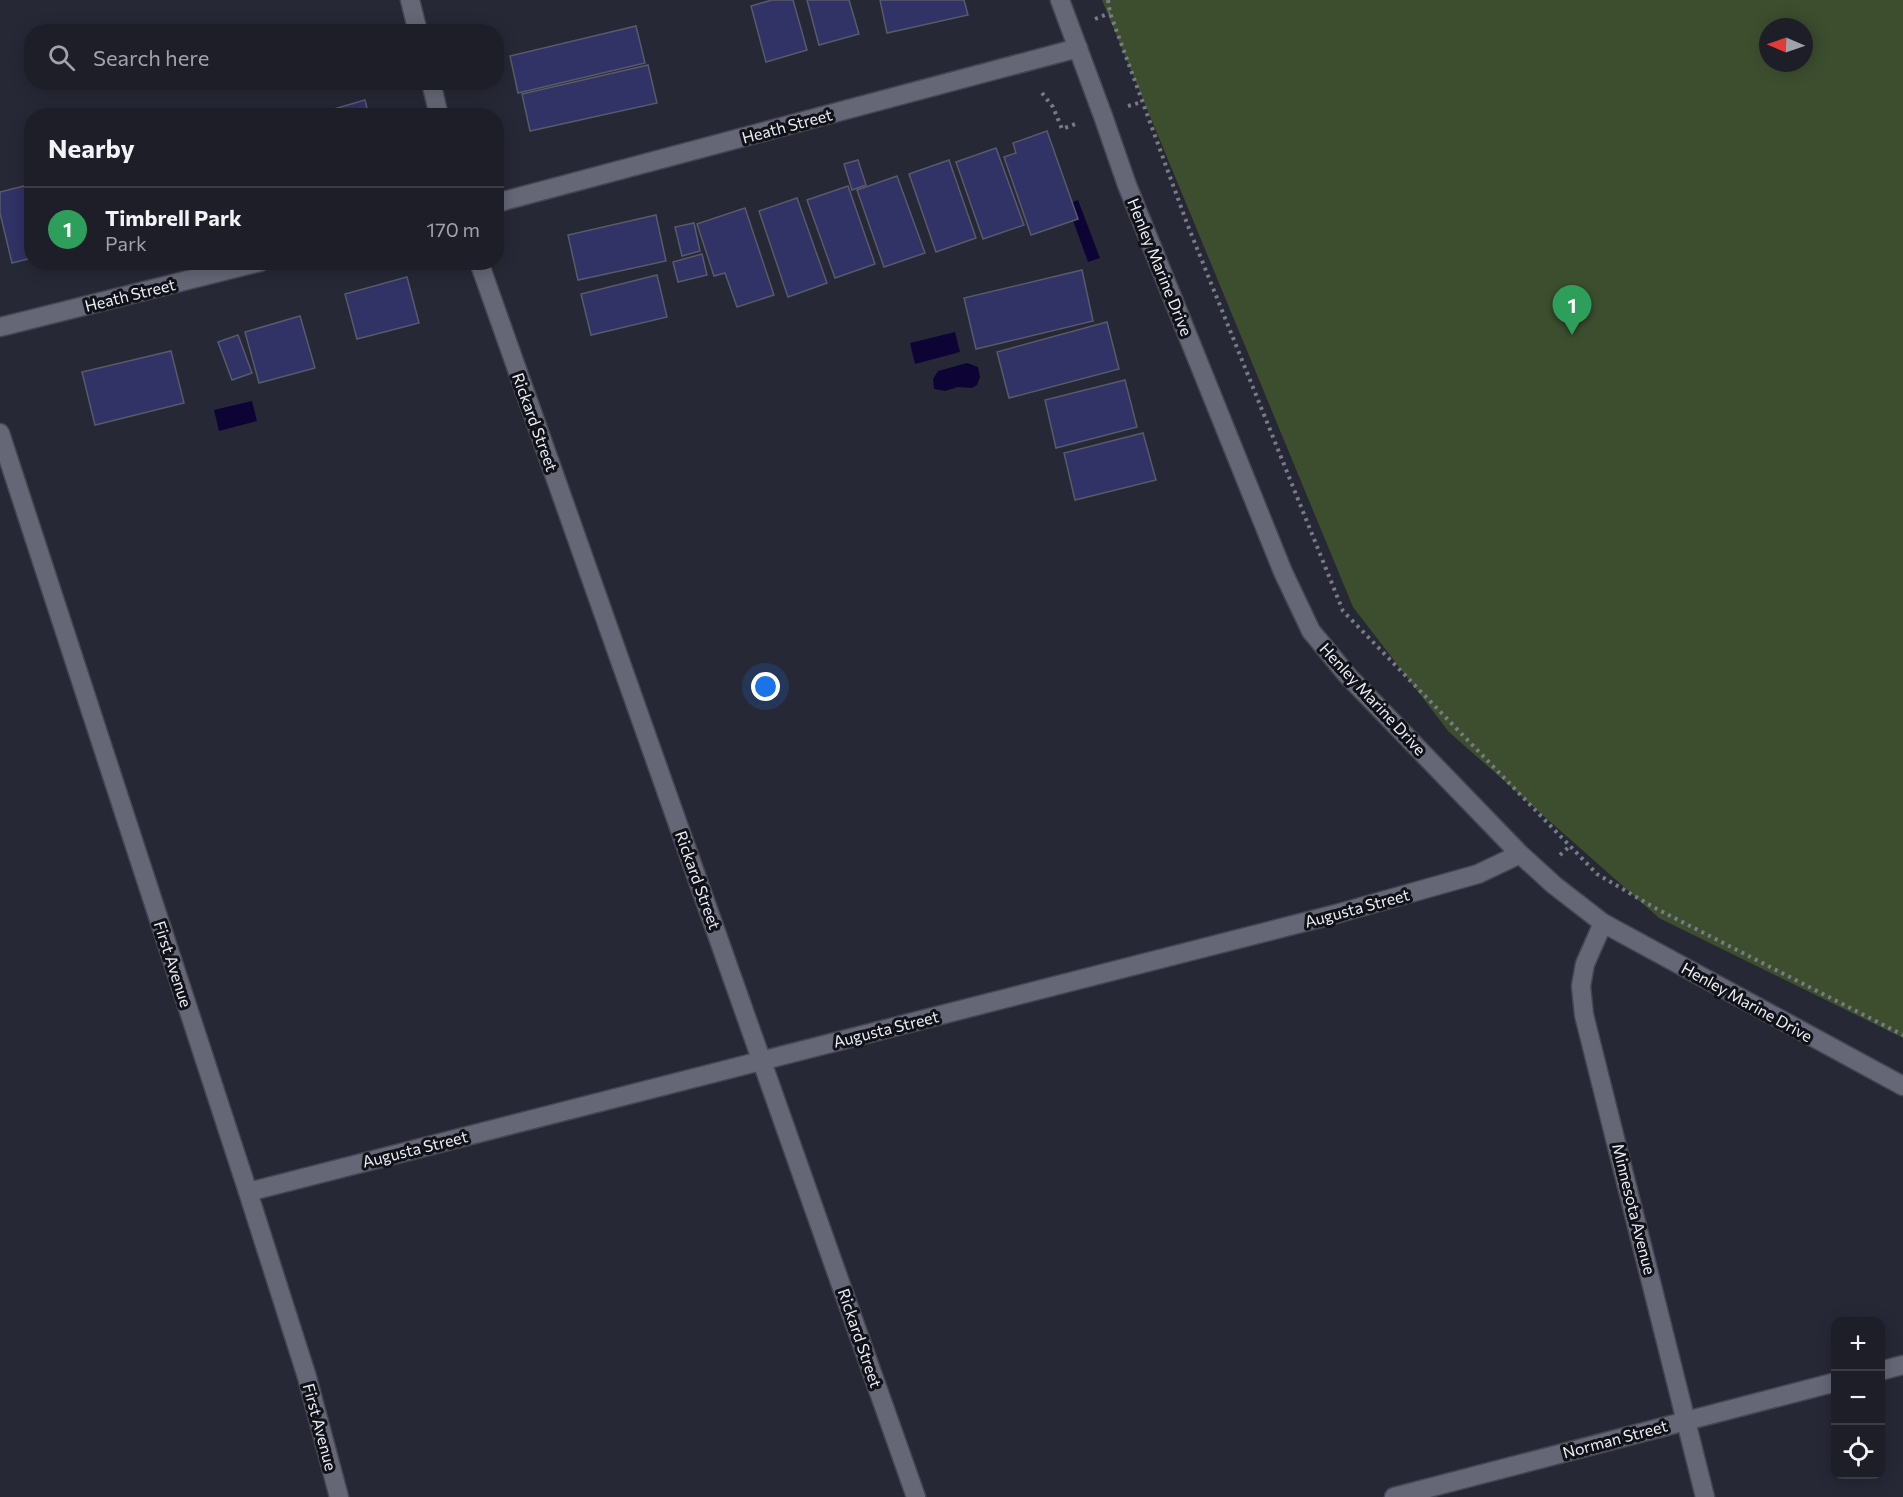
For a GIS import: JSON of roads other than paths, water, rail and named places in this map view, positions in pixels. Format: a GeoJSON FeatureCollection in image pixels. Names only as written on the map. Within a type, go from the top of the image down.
{"type":"FeatureCollection","features":[{"type":"Feature","properties":{"kind":"street"},"geometry":{"type":"LineString","coordinates":[[410,0],[416,24]]}},
{"type":"Feature","properties":{"kind":"street","name":"Henley Marine Drive"},"geometry":{"type":"LineString","coordinates":[[1060,0],[1127,186],[1287,580],[1311,632],[1348,676],[1521,854],[1554,885],[1603,923],[1903,1086]]}},
{"type":"Feature","properties":{"kind":"street","name":"Heath Street"},"geometry":{"type":"LineString","coordinates":[[504,201],[1078,48]]}},
{"type":"Feature","properties":{"kind":"street"},"geometry":{"type":"LineString","coordinates":[[433,90],[437,108]]}},
{"type":"Feature","properties":{"kind":"street","name":"Heath Street"},"geometry":{"type":"LineString","coordinates":[[0,327],[228,270]]}},
{"type":"Feature","properties":{"kind":"street","name":"Rickard Street"},"geometry":{"type":"LineString","coordinates":[[482,270],[916,1497]]}},
{"type":"Feature","properties":{"kind":"street","name":"First Avenue"},"geometry":{"type":"LineString","coordinates":[[0,433],[307,1377],[339,1497]]}},
{"type":"Feature","properties":{"kind":"street","name":"Augusta Street"},"geometry":{"type":"LineString","coordinates":[[248,1192],[1336,914],[1478,874],[1521,854]]}},
{"type":"Feature","properties":{"kind":"street","name":"Minnesota Avenue"},"geometry":{"type":"LineString","coordinates":[[1603,923],[1585,964],[1581,986],[1584,1015],[1705,1497]]}},
{"type":"Feature","properties":{"kind":"street"},"geometry":{"type":"LineString","coordinates":[[1885,1370],[1903,1365]]}},
{"type":"Feature","properties":{"kind":"street","name":"Norman Street"},"geometry":{"type":"LineString","coordinates":[[1394,1497],[1831,1383]]}},
{"type":"Feature","properties":{"kind":"place","name":"Timbrell Park"},"geometry":{"type":"Point","coordinates":[1572,335]}}]}
